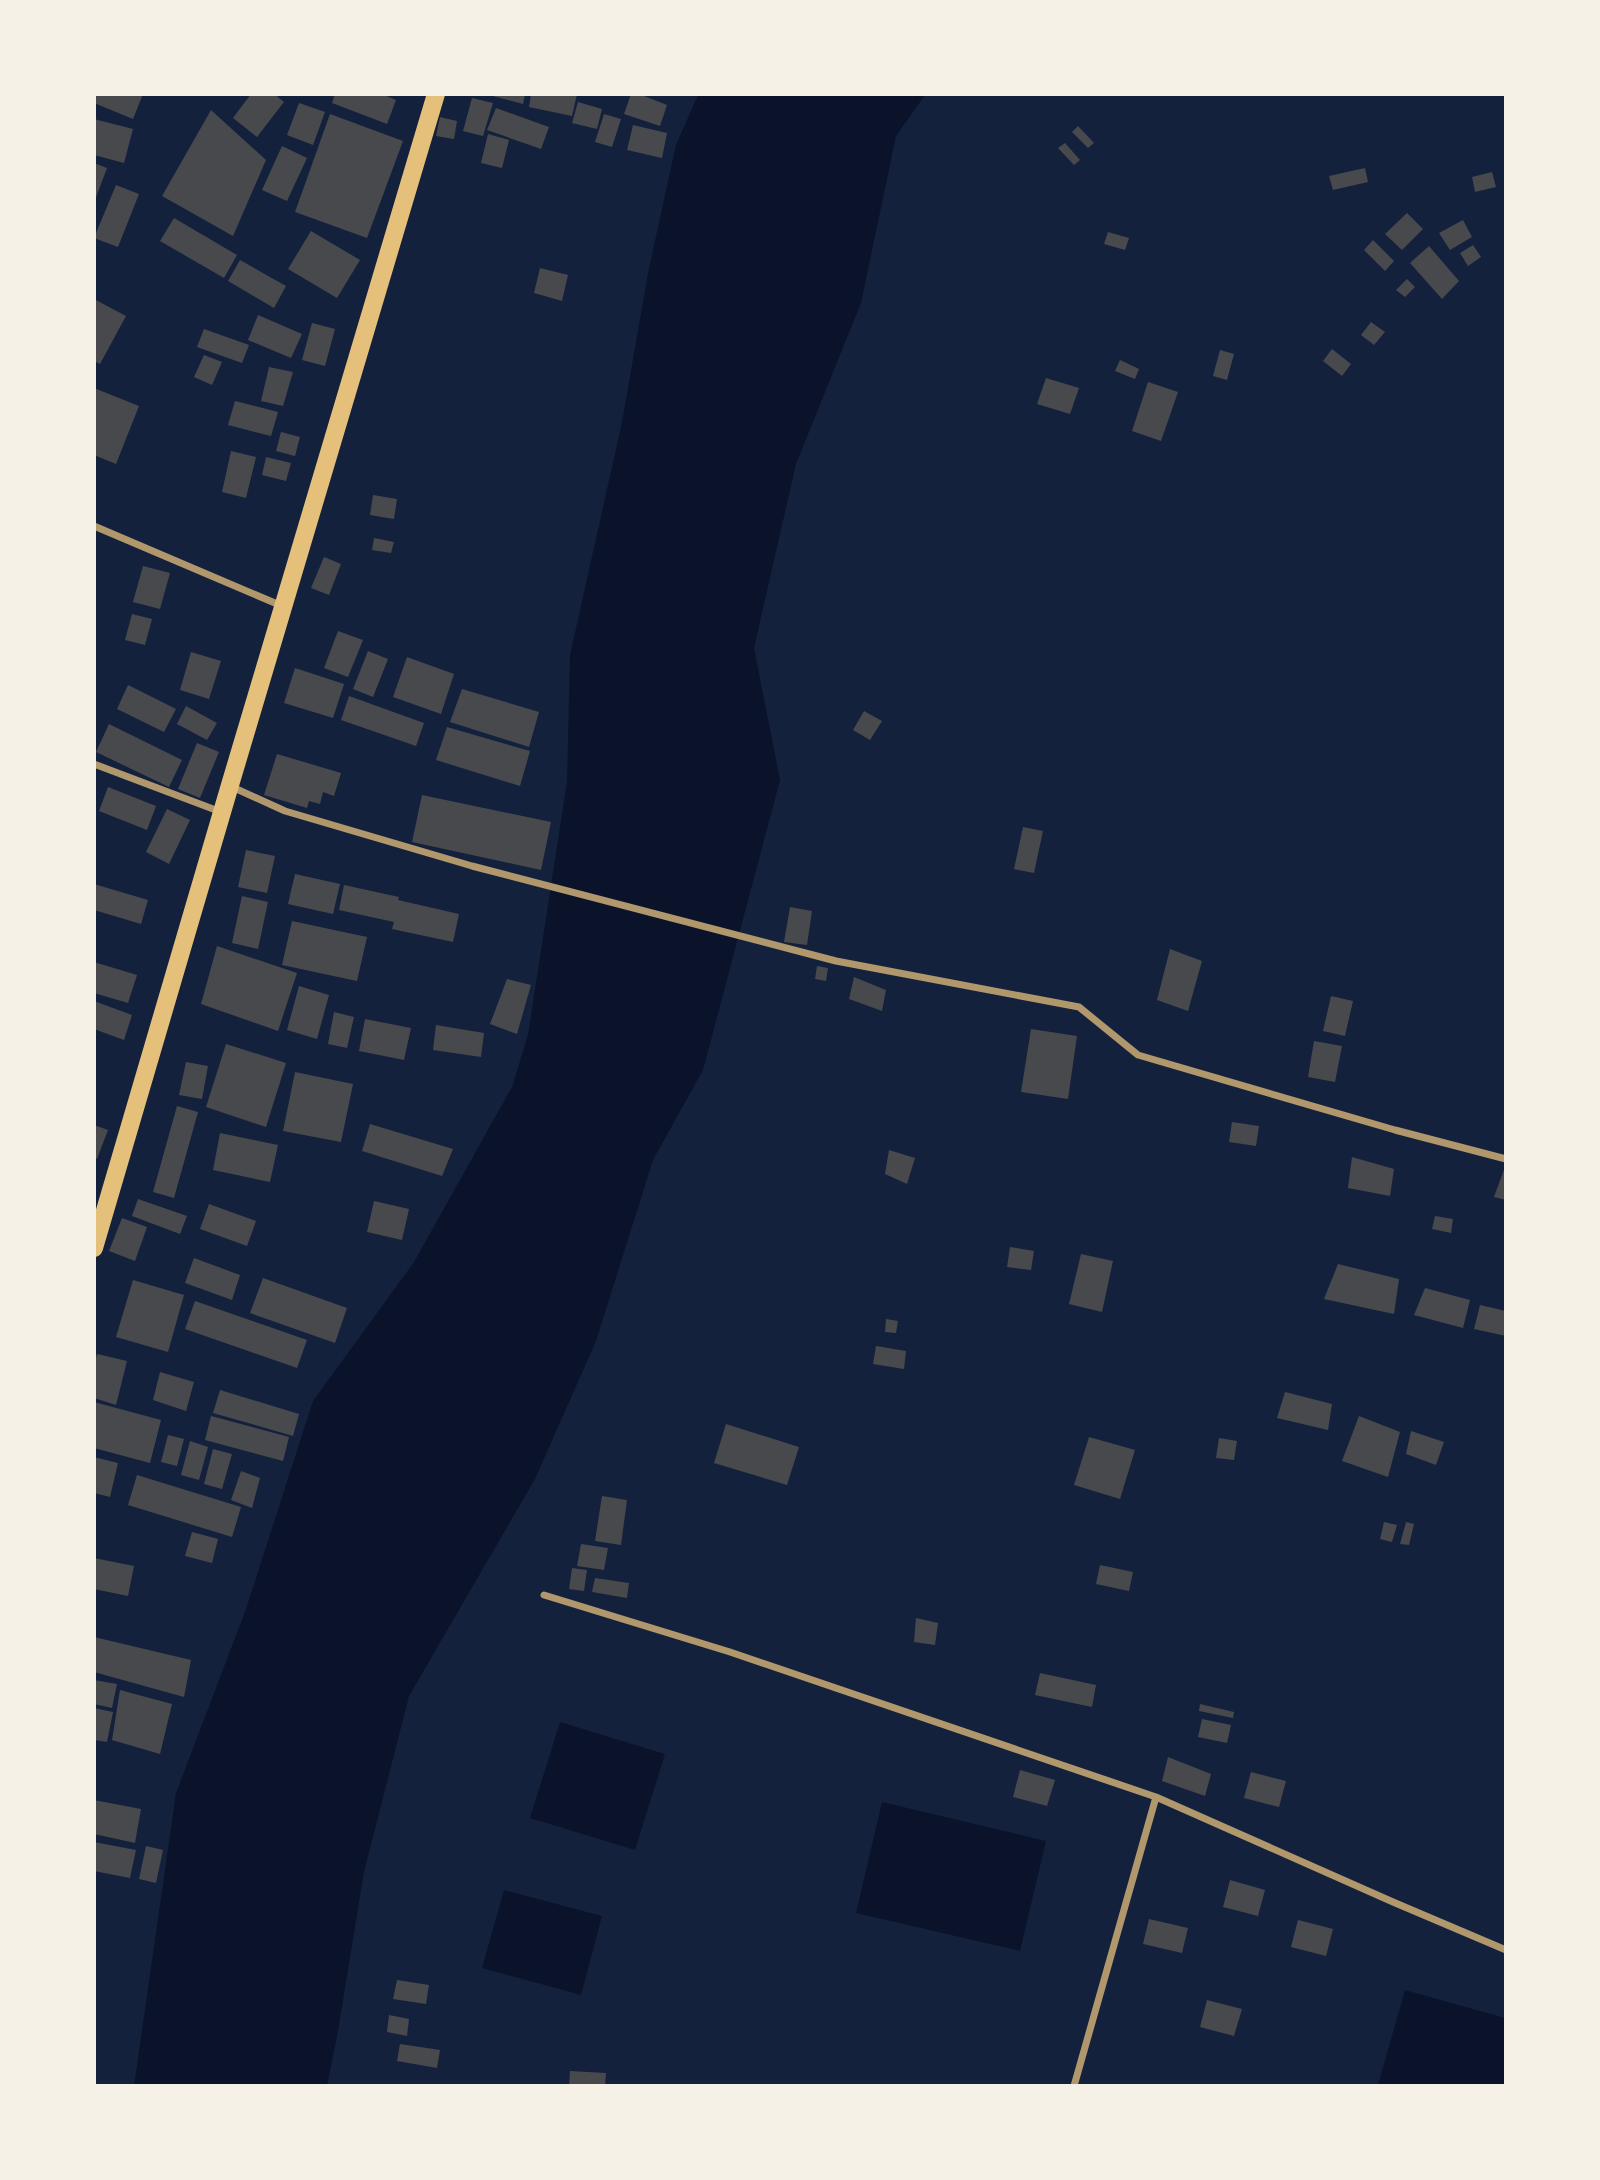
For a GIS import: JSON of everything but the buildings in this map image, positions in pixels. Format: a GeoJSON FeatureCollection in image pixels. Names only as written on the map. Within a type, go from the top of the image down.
{"type":"FeatureCollection","features":[{"type":"Feature","properties":{"kind":"main road"},"geometry":{"type":"LineString","coordinates":[[94,1248],[436,94]]}},
{"type":"Feature","properties":{"kind":"street"},"geometry":{"type":"LineString","coordinates":[[94,526],[283,607]]}},
{"type":"Feature","properties":{"kind":"street"},"geometry":{"type":"LineString","coordinates":[[94,764],[222,812]]}},
{"type":"Feature","properties":{"kind":"street"},"geometry":{"type":"LineString","coordinates":[[230,785],[285,811],[472,866],[836,961],[1079,1007],[1138,1055],[1395,1130],[1506,1159]]}},
{"type":"Feature","properties":{"kind":"street"},"geometry":{"type":"LineString","coordinates":[[544,1595],[730,1652],[1156,1797],[1506,1950]]}},
{"type":"Feature","properties":{"kind":"street"},"geometry":{"type":"LineString","coordinates":[[1074,2085],[1156,1797]]}},
{"type":"Feature","properties":{"kind":"water"},"geometry":{"type":"Polygon","coordinates":[[[698,95],[925,95],[896,136],[861,303],[796,464],[754,648],[780,780],[703,1070],[653,1160],[596,1341],[535,1479],[409,1696],[364,1872],[327,2085],[134,2086],[176,1793],[246,1609],[313,1401],[414,1262],[512,1087],[528,1035],[567,781],[570,655],[622,422],[648,273],[676,145],[698,95]]]}},
{"type":"Feature","properties":{"kind":"water"},"geometry":{"type":"Polygon","coordinates":[[[560,1722],[665,1754],[635,1850],[530,1818],[560,1722]]]}},
{"type":"Feature","properties":{"kind":"water"},"geometry":{"type":"Polygon","coordinates":[[[882,1802],[1046,1841],[1020,1951],[856,1913],[882,1802]]]}},
{"type":"Feature","properties":{"kind":"water"},"geometry":{"type":"Polygon","coordinates":[[[504,1890],[602,1916],[581,1995],[482,1968],[504,1890]]]}},
{"type":"Feature","properties":{"kind":"water"},"geometry":{"type":"Polygon","coordinates":[[[1405,1990],[1505,2018],[1505,2085],[1378,2085],[1405,1990]]]}}]}
